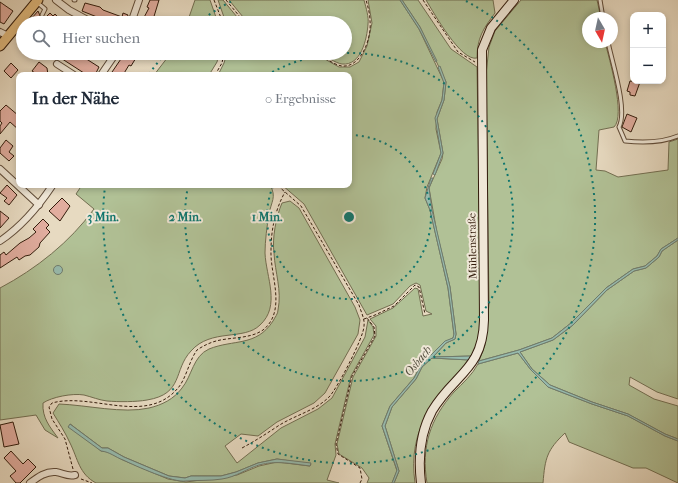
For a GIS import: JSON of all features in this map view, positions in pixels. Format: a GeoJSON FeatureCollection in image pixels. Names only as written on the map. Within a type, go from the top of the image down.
{"type":"FeatureCollection","features":[{"type":"Feature","properties":{"kind":"main road"},"geometry":{"type":"LineString","coordinates":[[26,16],[37,1]]}},
{"type":"Feature","properties":{"kind":"main road"},"geometry":{"type":"LineString","coordinates":[[0,46],[4,34],[16,24]]}},
{"type":"Feature","properties":{"kind":"street"},"geometry":{"type":"LineString","coordinates":[[56,0],[80,16]]}},
{"type":"Feature","properties":{"kind":"street"},"geometry":{"type":"LineString","coordinates":[[133,16],[139,0]]}},
{"type":"Feature","properties":{"kind":"street","name":"Mühlenstraße"},"geometry":{"type":"LineString","coordinates":[[420,483],[420,453],[427,423],[438,402],[472,365],[478,354],[482,339],[484,300],[482,50],[488,33],[514,0]]}},
{"type":"Feature","properties":{"kind":"street"},"geometry":{"type":"LineString","coordinates":[[103,72],[111,60]]}},
{"type":"Feature","properties":{"kind":"street"},"geometry":{"type":"LineString","coordinates":[[57,64],[69,72]]}},
{"type":"Feature","properties":{"kind":"street"},"geometry":{"type":"LineString","coordinates":[[0,169],[16,184]]}},
{"type":"Feature","properties":{"kind":"street"},"geometry":{"type":"LineString","coordinates":[[21,188],[39,205]]}},
{"type":"Feature","properties":{"kind":"street"},"geometry":{"type":"LineString","coordinates":[[0,241],[8,236],[39,205],[51,188]]}},
{"type":"Feature","properties":{"kind":"street"},"geometry":{"type":"LineString","coordinates":[[30,483],[39,476],[48,473],[56,472],[70,476],[75,475]]}},
{"type":"Feature","properties":{"kind":"lane"},"geometry":{"type":"LineString","coordinates":[[600,0],[603,12]]}},
{"type":"Feature","properties":{"kind":"lane"},"geometry":{"type":"LineString","coordinates":[[37,1],[45,9],[42,15]]}},
{"type":"Feature","properties":{"kind":"lane"},"geometry":{"type":"LineString","coordinates":[[609,48],[620,100],[622,121],[619,127],[624,141],[644,143],[669,140],[678,136]]}},
{"type":"Feature","properties":{"kind":"path"},"geometry":{"type":"LineString","coordinates":[[214,0],[220,16]]}},
{"type":"Feature","properties":{"kind":"path"},"geometry":{"type":"LineString","coordinates":[[226,0],[239,16]]}},
{"type":"Feature","properties":{"kind":"path"},"geometry":{"type":"LineString","coordinates":[[329,60],[340,66],[350,66],[358,60],[366,46],[370,23],[366,0]]}},
{"type":"Feature","properties":{"kind":"path"},"geometry":{"type":"LineString","coordinates":[[423,0],[458,52],[469,60],[482,63]]}},
{"type":"Feature","properties":{"kind":"path"},"geometry":{"type":"LineString","coordinates":[[217,72],[223,60]]}},
{"type":"Feature","properties":{"kind":"path"},"geometry":{"type":"LineString","coordinates":[[242,448],[260,439],[279,425],[317,407],[330,396],[362,336],[364,323],[359,305],[302,206],[280,188]]}},
{"type":"Feature","properties":{"kind":"path"},"geometry":{"type":"LineString","coordinates":[[92,483],[75,475],[65,440],[49,413],[49,407],[52,403],[74,400],[108,406],[127,406],[148,405],[165,399],[180,386],[196,350],[215,341],[249,336],[264,329],[270,321],[274,311],[276,290],[271,252],[275,213],[285,192]]}},
{"type":"Feature","properties":{"kind":"path"},"geometry":{"type":"LineString","coordinates":[[363,319],[394,306],[415,285],[419,287],[425,314]]}},
{"type":"Feature","properties":{"kind":"path"},"geometry":{"type":"LineString","coordinates":[[360,483],[362,479],[360,468],[338,454],[336,444],[352,376],[375,336],[374,327],[368,318]]}},
{"type":"Feature","properties":{"kind":"green space"},"geometry":{"type":"Polygon","coordinates":[[[195,0],[210,0],[216,16],[189,16],[195,0]]]}},
{"type":"Feature","properties":{"kind":"green space"},"geometry":{"type":"Polygon","coordinates":[[[218,0],[223,0],[236,16],[224,16],[218,0]]]}},
{"type":"Feature","properties":{"kind":"green space"},"geometry":{"type":"Polygon","coordinates":[[[229,0],[364,0],[368,21],[366,37],[362,50],[354,61],[342,64],[332,60],[352,60],[352,16],[242,16],[229,0]]]}},
{"type":"Feature","properties":{"kind":"green space"},"geometry":{"type":"Polygon","coordinates":[[[368,0],[400,0],[419,29],[444,82],[442,100],[437,112],[436,129],[441,153],[427,187],[425,198],[430,210],[448,288],[454,335],[453,338],[445,342],[421,365],[414,378],[390,406],[382,426],[397,471],[392,483],[367,483],[369,478],[362,468],[339,454],[337,444],[353,377],[376,336],[376,326],[370,319],[393,308],[415,288],[418,289],[423,316],[432,314],[426,311],[420,285],[416,283],[410,286],[393,304],[367,315],[304,204],[285,188],[352,188],[352,72],[220,72],[225,60],[326,60],[339,67],[350,67],[359,62],[367,46],[372,23],[368,0]]]}},
{"type":"Feature","properties":{"kind":"green space"},"geometry":{"type":"Polygon","coordinates":[[[402,0],[418,0],[451,49],[477,67],[481,319],[478,342],[472,356],[433,357],[446,343],[455,339],[456,334],[450,287],[437,233],[429,188],[442,159],[443,153],[437,119],[444,100],[446,82],[420,27],[402,0]]]}},
{"type":"Feature","properties":{"kind":"green space"},"geometry":{"type":"Polygon","coordinates":[[[426,0],[493,0],[495,13],[487,24],[480,39],[477,58],[471,57],[456,45],[441,25],[426,0]]]}},
{"type":"Feature","properties":{"kind":"green space"},"geometry":{"type":"Polygon","coordinates":[[[521,0],[597,0],[600,12],[582,12],[582,48],[607,48],[616,86],[618,111],[617,121],[614,127],[599,130],[596,170],[605,171],[618,177],[668,170],[669,142],[678,139],[678,238],[661,249],[657,256],[645,266],[633,269],[606,288],[571,323],[552,338],[519,350],[479,361],[485,345],[489,304],[486,75],[489,47],[495,31],[521,0]]]}},
{"type":"Feature","properties":{"kind":"green space"},"geometry":{"type":"Polygon","coordinates":[[[166,60],[217,60],[211,72],[156,72],[166,60]]]}},
{"type":"Feature","properties":{"kind":"green space"},"geometry":{"type":"Polygon","coordinates":[[[80,188],[272,188],[273,200],[269,214],[265,253],[271,300],[270,309],[266,317],[260,325],[253,330],[245,333],[208,339],[199,344],[185,358],[172,387],[159,397],[143,401],[117,402],[104,401],[84,395],[68,395],[57,397],[43,403],[45,418],[58,438],[45,430],[36,415],[0,420],[0,288],[13,281],[52,254],[85,221],[94,209],[76,194],[80,188]]]}},
{"type":"Feature","properties":{"kind":"green space"},"geometry":{"type":"Polygon","coordinates":[[[290,201],[299,208],[355,307],[360,320],[358,334],[325,393],[314,403],[277,422],[258,436],[241,434],[225,446],[237,463],[281,428],[318,409],[332,398],[365,337],[368,320],[373,327],[374,335],[351,376],[335,444],[336,455],[327,480],[339,483],[96,483],[90,479],[82,471],[68,439],[53,413],[59,404],[128,410],[139,410],[159,405],[179,392],[199,356],[204,352],[218,346],[252,339],[266,329],[273,321],[278,311],[279,288],[275,260],[274,234],[276,221],[282,203],[290,201]],[[70,424],[101,451],[107,451],[123,460],[168,479],[186,482],[237,475],[259,466],[277,462],[310,466],[311,464],[277,459],[258,463],[221,476],[191,476],[185,478],[169,476],[124,457],[108,448],[102,448],[70,424]]]}},
{"type":"Feature","properties":{"kind":"green space"},"geometry":{"type":"Polygon","coordinates":[[[678,240],[678,399],[657,392],[630,377],[629,385],[654,399],[678,406],[678,439],[665,434],[628,414],[592,402],[550,385],[532,369],[520,352],[553,340],[573,325],[607,290],[634,271],[646,268],[659,257],[662,251],[678,240]]]}},
{"type":"Feature","properties":{"kind":"green space"},"geometry":{"type":"Polygon","coordinates":[[[518,353],[531,370],[548,387],[628,416],[665,436],[678,441],[678,483],[646,468],[633,468],[569,442],[565,433],[554,444],[548,455],[543,483],[427,483],[425,457],[429,434],[433,423],[446,402],[478,364],[518,353]]]}},
{"type":"Feature","properties":{"kind":"green space"},"geometry":{"type":"Polygon","coordinates":[[[432,358],[470,360],[446,387],[426,415],[415,446],[415,483],[394,483],[399,471],[385,426],[392,407],[416,379],[422,367],[432,358]]]}},
{"type":"Feature","properties":{"kind":"water"},"geometry":{"type":"Polygon","coordinates":[[[400,0],[402,0],[420,27],[437,61],[436,62],[419,29],[400,0]]]}},
{"type":"Feature","properties":{"kind":"water"},"geometry":{"type":"Polygon","coordinates":[[[440,66],[446,82],[444,100],[437,119],[443,153],[435,175],[433,174],[441,153],[435,118],[442,100],[444,83],[438,67],[440,66]]]}},
{"type":"Feature","properties":{"kind":"water"},"geometry":{"type":"Polygon","coordinates":[[[431,178],[433,178],[429,188],[432,210],[450,287],[456,334],[455,339],[446,343],[433,357],[472,356],[470,360],[432,358],[422,367],[416,379],[392,407],[385,426],[399,471],[394,483],[392,483],[397,470],[382,426],[390,406],[414,378],[421,365],[445,341],[453,338],[454,334],[448,288],[430,210],[425,198],[431,178]]]}},
{"type":"Feature","properties":{"kind":"water"},"geometry":{"type":"Polygon","coordinates":[[[678,238],[678,240],[662,251],[659,257],[646,268],[634,271],[607,290],[573,325],[553,340],[520,352],[532,369],[550,385],[592,402],[628,414],[665,434],[678,439],[678,441],[665,436],[628,416],[548,387],[531,370],[518,353],[478,364],[479,361],[519,350],[552,338],[571,323],[606,288],[633,269],[645,266],[657,256],[661,249],[678,238]]]}},
{"type":"Feature","properties":{"kind":"water"},"geometry":{"type":"Polygon","coordinates":[[[58,265],[63,270],[58,275],[53,270],[58,265]]]}},
{"type":"Feature","properties":{"kind":"water"},"geometry":{"type":"Polygon","coordinates":[[[70,424],[102,448],[108,448],[124,457],[169,476],[185,478],[191,476],[221,476],[258,463],[277,459],[311,463],[310,466],[272,463],[259,465],[227,478],[180,481],[154,474],[110,453],[101,451],[68,427],[70,424]]]}},
{"type":"Feature","properties":{"kind":"building"},"geometry":{"type":"Polygon","coordinates":[[[150,0],[159,0],[154,16],[145,16],[149,8],[147,7],[150,0]]]}},
{"type":"Feature","properties":{"kind":"building"},"geometry":{"type":"Polygon","coordinates":[[[0,2],[13,11],[4,24],[0,22],[0,2]]]}},
{"type":"Feature","properties":{"kind":"building"},"geometry":{"type":"Polygon","coordinates":[[[85,3],[100,7],[103,10],[119,16],[94,16],[82,11],[85,3]]]}},
{"type":"Feature","properties":{"kind":"building"},"geometry":{"type":"Polygon","coordinates":[[[38,11],[40,16],[34,16],[38,11]]]}},
{"type":"Feature","properties":{"kind":"building"},"geometry":{"type":"Polygon","coordinates":[[[123,13],[128,16],[122,16],[123,13]]]}},
{"type":"Feature","properties":{"kind":"building"},"geometry":{"type":"Polygon","coordinates":[[[64,60],[88,60],[99,67],[96,72],[82,72],[64,60]]]}},
{"type":"Feature","properties":{"kind":"building"},"geometry":{"type":"Polygon","coordinates":[[[120,60],[135,60],[131,66],[129,65],[125,72],[112,72],[120,60]]]}},
{"type":"Feature","properties":{"kind":"building"},"geometry":{"type":"Polygon","coordinates":[[[39,62],[47,68],[48,72],[34,72],[32,71],[39,62]]]}},
{"type":"Feature","properties":{"kind":"building"},"geometry":{"type":"Polygon","coordinates":[[[11,63],[18,70],[11,78],[4,71],[11,63]]]}},
{"type":"Feature","properties":{"kind":"building"},"geometry":{"type":"Polygon","coordinates":[[[630,81],[630,84],[639,84],[635,96],[630,95],[630,92],[627,91],[630,81]]]}},
{"type":"Feature","properties":{"kind":"building"},"geometry":{"type":"Polygon","coordinates":[[[6,105],[16,113],[16,127],[10,122],[0,134],[0,126],[2,123],[0,121],[0,111],[6,105]]]}},
{"type":"Feature","properties":{"kind":"building"},"geometry":{"type":"Polygon","coordinates":[[[627,114],[637,118],[631,132],[622,127],[627,114]]]}},
{"type":"Feature","properties":{"kind":"building"},"geometry":{"type":"Polygon","coordinates":[[[6,140],[13,146],[9,152],[14,156],[9,161],[0,153],[0,148],[6,140]]]}},
{"type":"Feature","properties":{"kind":"building"},"geometry":{"type":"Polygon","coordinates":[[[7,185],[17,195],[9,205],[4,201],[7,198],[0,193],[7,185]]]}},
{"type":"Feature","properties":{"kind":"building"},"geometry":{"type":"Polygon","coordinates":[[[62,198],[70,206],[60,221],[49,211],[62,198]]]}},
{"type":"Feature","properties":{"kind":"building"},"geometry":{"type":"Polygon","coordinates":[[[0,211],[9,218],[0,228],[0,211]]]}},
{"type":"Feature","properties":{"kind":"building"},"geometry":{"type":"Polygon","coordinates":[[[43,219],[49,225],[46,228],[50,232],[40,243],[39,247],[30,255],[19,260],[17,257],[0,268],[0,255],[4,252],[6,255],[20,243],[29,238],[36,232],[33,229],[43,219]]]}},
{"type":"Feature","properties":{"kind":"building"},"geometry":{"type":"Polygon","coordinates":[[[13,422],[19,444],[4,447],[0,425],[13,422]]]}},
{"type":"Feature","properties":{"kind":"building"},"geometry":{"type":"Polygon","coordinates":[[[11,451],[23,464],[28,459],[36,467],[20,483],[16,483],[10,476],[16,471],[4,458],[11,451]]]}},
{"type":"Feature","properties":{"kind":"water label","name":"Osbach"},"geometry":{"type":"Point","coordinates":[418,361]}}]}
